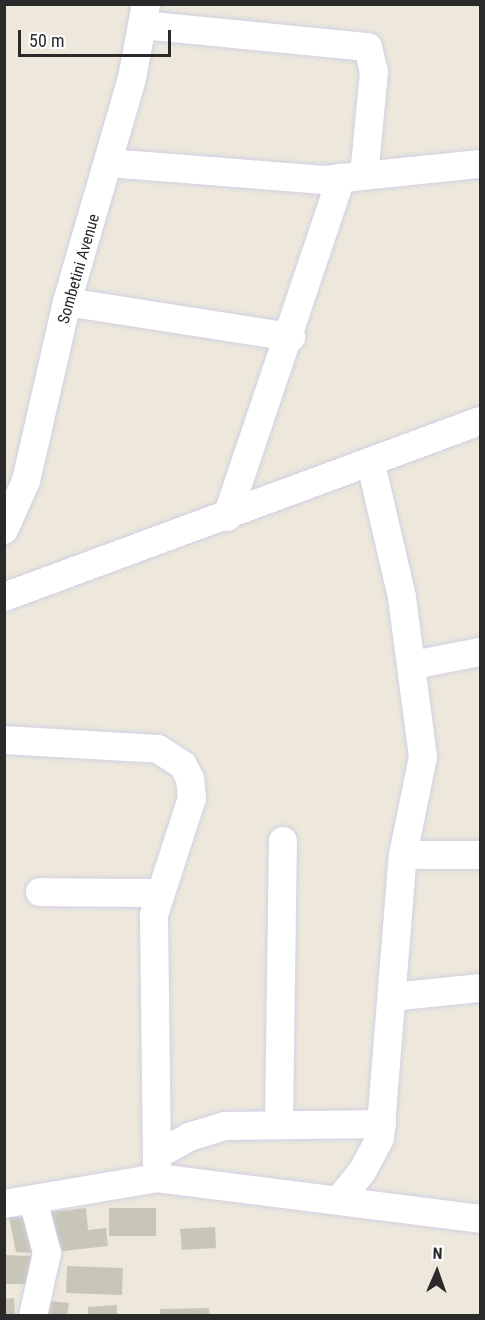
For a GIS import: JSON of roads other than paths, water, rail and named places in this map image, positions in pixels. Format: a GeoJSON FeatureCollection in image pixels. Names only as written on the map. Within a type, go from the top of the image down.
{"type":"FeatureCollection","features":[{"type":"Feature","properties":{"kind":"street","name":"Sombetini Avenue"},"geometry":{"type":"LineString","coordinates":[[4,530],[15,478],[109,163],[144,15]]}},
{"type":"Feature","properties":{"kind":"street"},"geometry":{"type":"LineString","coordinates":[[144,15],[368,47],[374,72],[353,176],[291,337],[227,517]]}},
{"type":"Feature","properties":{"kind":"street"},"geometry":{"type":"LineString","coordinates":[[109,163],[353,176],[480,164]]}},
{"type":"Feature","properties":{"kind":"street"},"geometry":{"type":"LineString","coordinates":[[67,302],[291,337]]}},
{"type":"Feature","properties":{"kind":"street"},"geometry":{"type":"LineString","coordinates":[[4,597],[371,464],[480,421]]}},
{"type":"Feature","properties":{"kind":"street"},"geometry":{"type":"LineString","coordinates":[[339,1200],[373,1154],[382,1124],[403,855],[423,757],[413,665],[371,464]]}},
{"type":"Feature","properties":{"kind":"street"},"geometry":{"type":"LineString","coordinates":[[413,665],[480,652]]}},
{"type":"Feature","properties":{"kind":"street"},"geometry":{"type":"LineString","coordinates":[[4,740],[158,749],[183,765],[192,798],[158,892],[153,946],[157,1166]]}},
{"type":"Feature","properties":{"kind":"street"},"geometry":{"type":"LineString","coordinates":[[279,1123],[283,841]]}},
{"type":"Feature","properties":{"kind":"street"},"geometry":{"type":"LineString","coordinates":[[403,855],[480,855]]}},
{"type":"Feature","properties":{"kind":"street"},"geometry":{"type":"LineString","coordinates":[[40,892],[158,892]]}},
{"type":"Feature","properties":{"kind":"street"},"geometry":{"type":"LineString","coordinates":[[392,997],[480,988]]}},
{"type":"Feature","properties":{"kind":"street"},"geometry":{"type":"LineString","coordinates":[[4,1204],[33,1200],[157,1166],[207,1130],[279,1123],[382,1124]]}},
{"type":"Feature","properties":{"kind":"street"},"geometry":{"type":"LineString","coordinates":[[157,1166],[431,1217],[480,1220]]}},
{"type":"Feature","properties":{"kind":"street"},"geometry":{"type":"LineString","coordinates":[[33,1200],[47,1253],[33,1316]]}}]}
